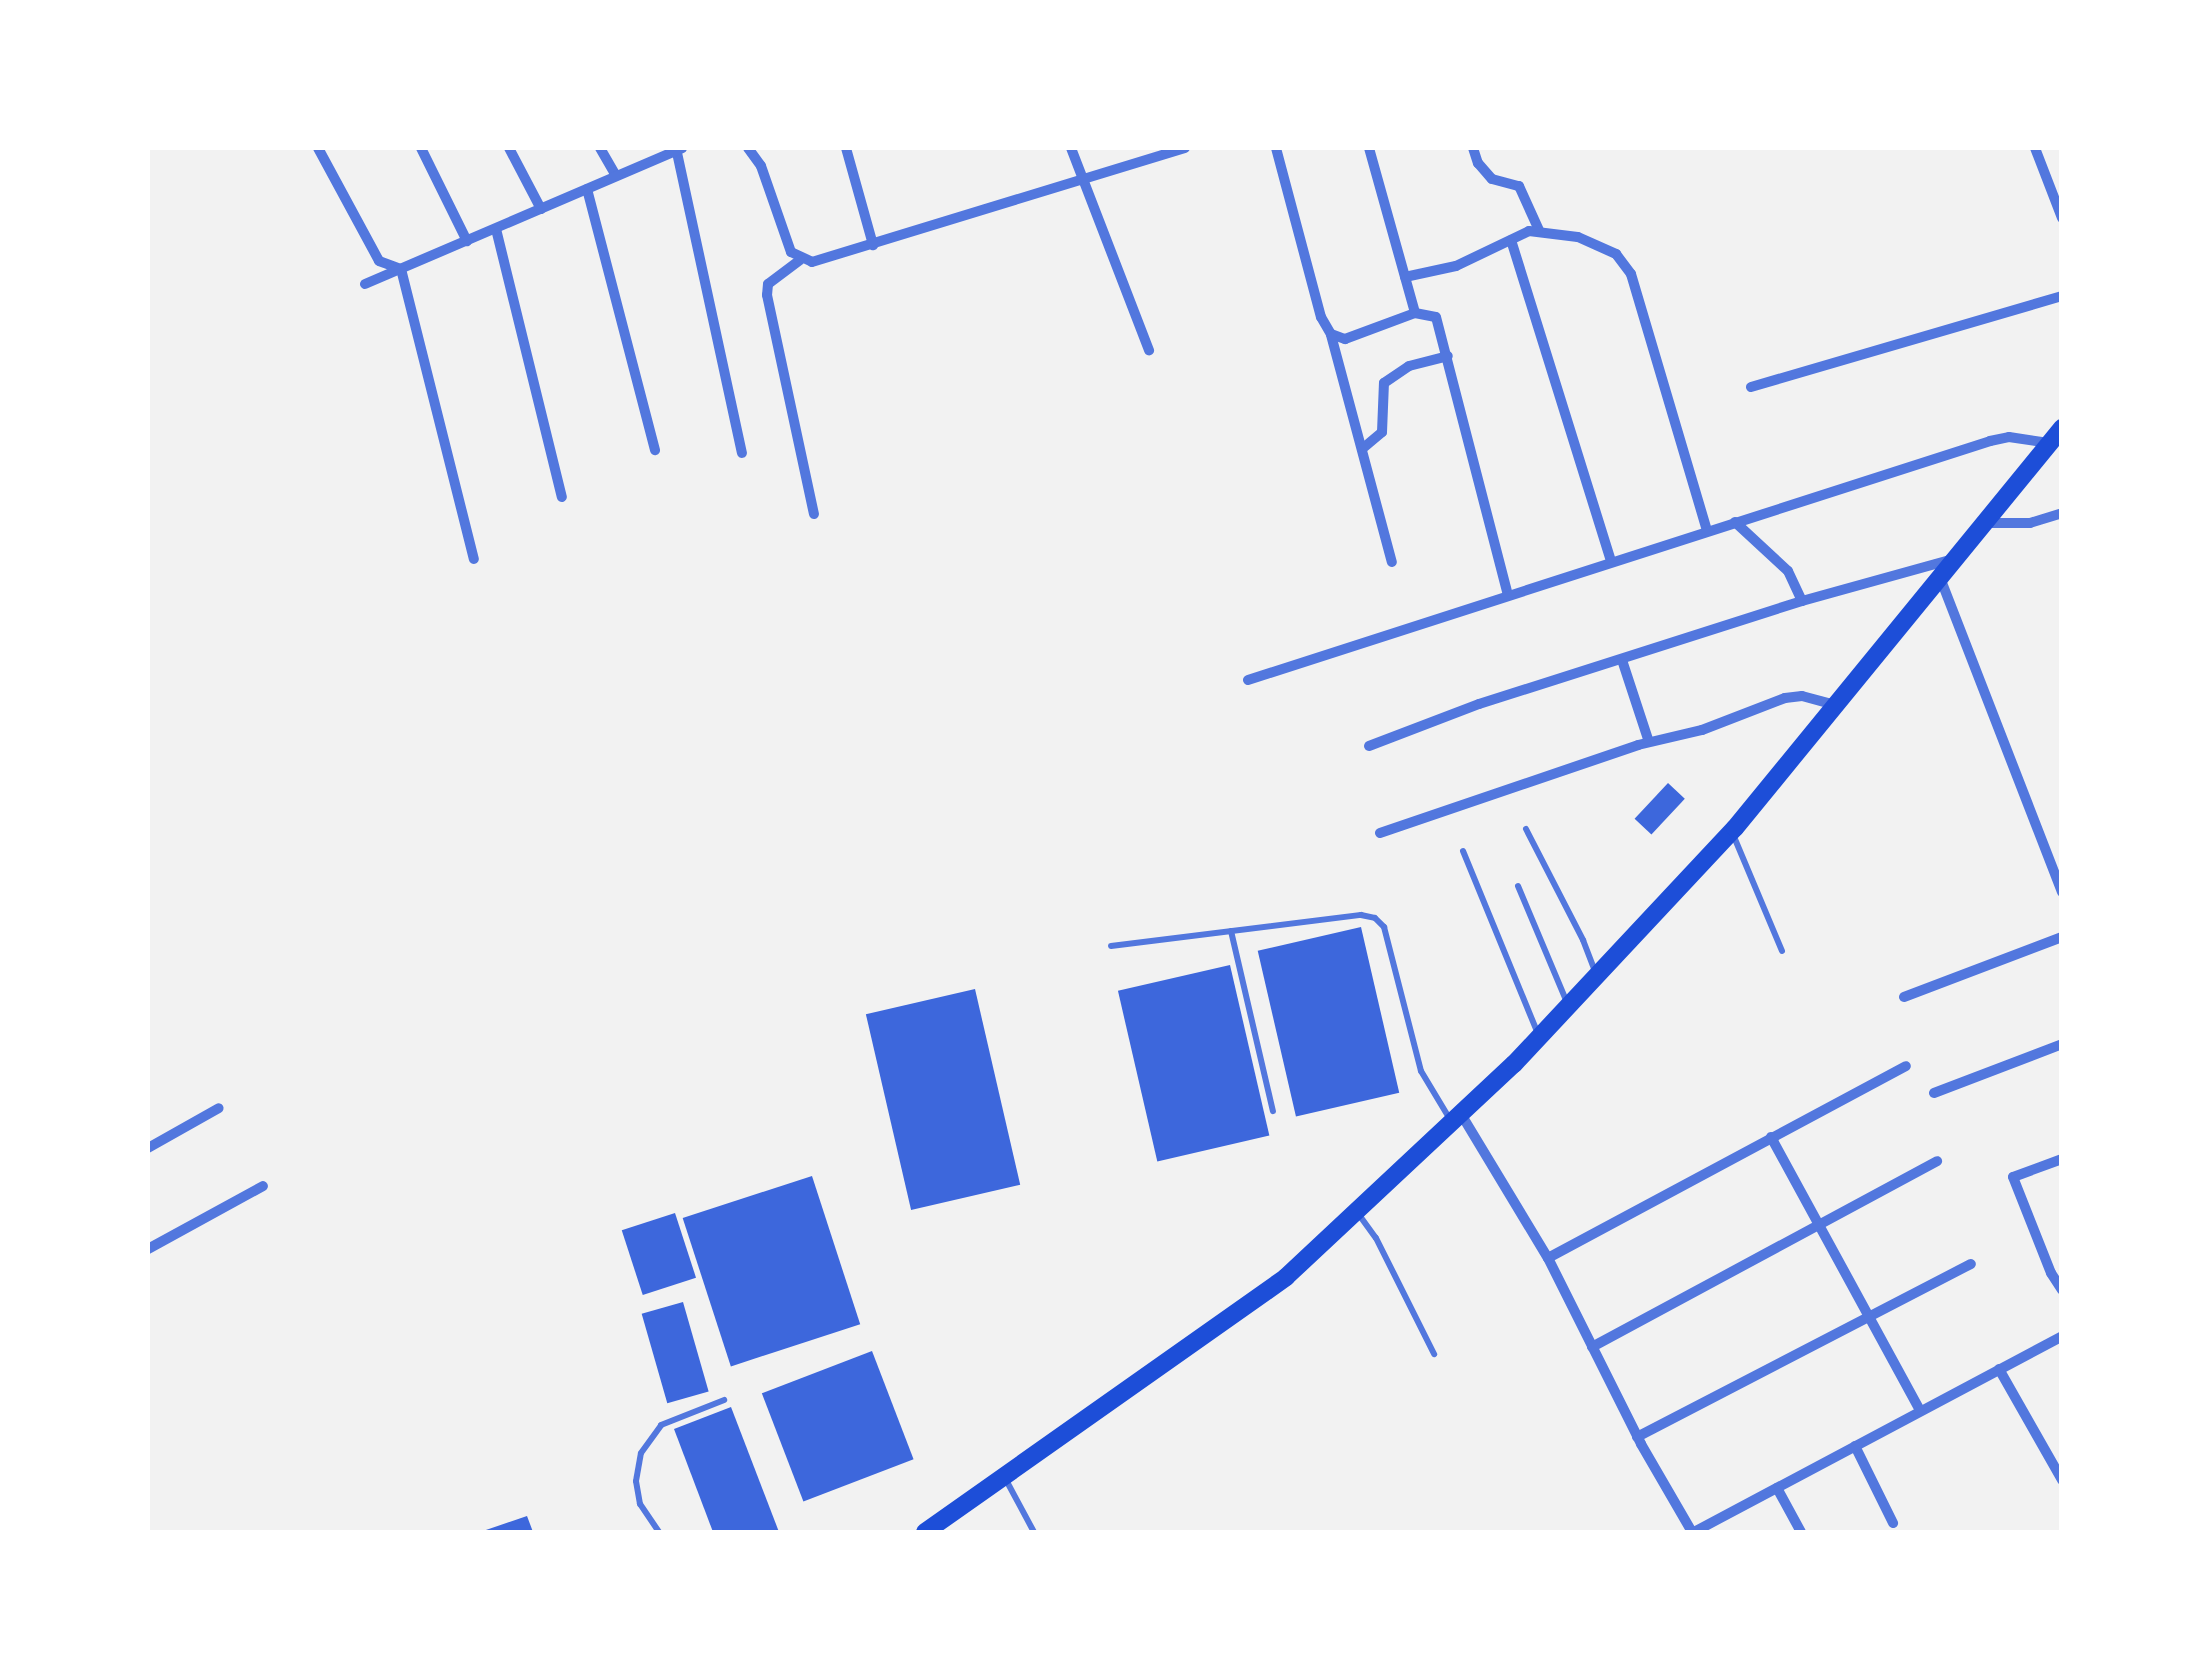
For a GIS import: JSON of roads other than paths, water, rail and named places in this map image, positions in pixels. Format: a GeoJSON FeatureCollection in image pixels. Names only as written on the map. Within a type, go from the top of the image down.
{"type":"FeatureCollection","features":[{"type":"Feature","properties":{"kind":"main road"},"geometry":{"type":"LineString","coordinates":[[925,1532],[1286,1277],[1540,1037],[1732,831],[2055,435]]}},
{"type":"Feature","properties":{"kind":"street"},"geometry":{"type":"LineString","coordinates":[[318,148],[379,261],[401,268]]}},
{"type":"Feature","properties":{"kind":"street"},"geometry":{"type":"LineString","coordinates":[[420,148],[467,241]]}},
{"type":"Feature","properties":{"kind":"street"},"geometry":{"type":"LineString","coordinates":[[509,148],[542,209]]}},
{"type":"Feature","properties":{"kind":"street"},"geometry":{"type":"LineString","coordinates":[[600,148],[616,176]]}},
{"type":"Feature","properties":{"kind":"street"},"geometry":{"type":"LineString","coordinates":[[365,284],[678,148],[742,453]]}},
{"type":"Feature","properties":{"kind":"street"},"geometry":{"type":"LineString","coordinates":[[748,148],[761,166],[791,252],[800,260],[812,262],[1166,150],[1185,148]]}},
{"type":"Feature","properties":{"kind":"street"},"geometry":{"type":"LineString","coordinates":[[846,148],[872,245]]}},
{"type":"Feature","properties":{"kind":"street"},"geometry":{"type":"LineString","coordinates":[[1071,148],[1149,350]]}},
{"type":"Feature","properties":{"kind":"street"},"geometry":{"type":"LineString","coordinates":[[1276,148],[1392,562]]}},
{"type":"Feature","properties":{"kind":"street"},"geometry":{"type":"LineString","coordinates":[[1369,148],[1415,313]]}},
{"type":"Feature","properties":{"kind":"street"},"geometry":{"type":"LineString","coordinates":[[1474,148],[1478,163],[1492,178],[1519,186],[1539,230]]}},
{"type":"Feature","properties":{"kind":"street"},"geometry":{"type":"LineString","coordinates":[[2036,148],[2062,218]]}},
{"type":"Feature","properties":{"kind":"street"},"geometry":{"type":"LineString","coordinates":[[2048,182],[2062,179]]}},
{"type":"Feature","properties":{"kind":"street"},"geometry":{"type":"LineString","coordinates":[[587,189],[654,450]]}},
{"type":"Feature","properties":{"kind":"street"},"geometry":{"type":"LineString","coordinates":[[496,228],[562,497]]}},
{"type":"Feature","properties":{"kind":"street"},"geometry":{"type":"LineString","coordinates":[[1404,276],[1456,266],[1539,230],[1606,248],[1631,274],[1706,531]]}},
{"type":"Feature","properties":{"kind":"street"},"geometry":{"type":"LineString","coordinates":[[1511,240],[1611,562]]}},
{"type":"Feature","properties":{"kind":"street"},"geometry":{"type":"LineString","coordinates":[[800,260],[768,284],[767,295],[814,514]]}},
{"type":"Feature","properties":{"kind":"street"},"geometry":{"type":"LineString","coordinates":[[401,268],[474,559]]}},
{"type":"Feature","properties":{"kind":"street"},"geometry":{"type":"LineString","coordinates":[[1751,387],[2062,296]]}},
{"type":"Feature","properties":{"kind":"street"},"geometry":{"type":"LineString","coordinates":[[1331,334],[1337,339],[1354,337],[1415,313],[1436,317],[1508,595]]}},
{"type":"Feature","properties":{"kind":"street"},"geometry":{"type":"LineString","coordinates":[[1362,449],[1382,432],[1384,383],[1408,366],[1448,356]]}},
{"type":"Feature","properties":{"kind":"street"},"geometry":{"type":"LineString","coordinates":[[1248,680],[1990,441],[2055,435]]}},
{"type":"Feature","properties":{"kind":"street"},"geometry":{"type":"LineString","coordinates":[[1984,522],[2030,523],[2062,513]]}},
{"type":"Feature","properties":{"kind":"street"},"geometry":{"type":"LineString","coordinates":[[1734,522],[1788,570],[1802,601]]}},
{"type":"Feature","properties":{"kind":"street"},"geometry":{"type":"LineString","coordinates":[[1368,746],[1445,716],[1802,601],[1954,558]]}},
{"type":"Feature","properties":{"kind":"street"},"geometry":{"type":"LineString","coordinates":[[1939,574],[2062,892]]}},
{"type":"Feature","properties":{"kind":"street"},"geometry":{"type":"LineString","coordinates":[[1622,660],[1648,742]]}},
{"type":"Feature","properties":{"kind":"street"},"geometry":{"type":"LineString","coordinates":[[1380,833],[1648,742],[1702,730],[1785,698],[1802,696],[1834,705]]}},
{"type":"Feature","properties":{"kind":"street"},"geometry":{"type":"LineString","coordinates":[[1904,997],[2062,937]]}},
{"type":"Feature","properties":{"kind":"street"},"geometry":{"type":"LineString","coordinates":[[1934,1093],[2062,1044]]}},
{"type":"Feature","properties":{"kind":"street"},"geometry":{"type":"LineString","coordinates":[[1548,1258],[1906,1066]]}},
{"type":"Feature","properties":{"kind":"street"},"geometry":{"type":"LineString","coordinates":[[148,1148],[220,1108]]}},
{"type":"Feature","properties":{"kind":"street"},"geometry":{"type":"LineString","coordinates":[[1456,1118],[1548,1258],[1637,1437],[1693,1532],[2062,1336]]}},
{"type":"Feature","properties":{"kind":"street"},"geometry":{"type":"LineString","coordinates":[[1771,1137],[1920,1410]]}},
{"type":"Feature","properties":{"kind":"street"},"geometry":{"type":"LineString","coordinates":[[2062,1159],[2013,1178],[2062,1290]]}},
{"type":"Feature","properties":{"kind":"street"},"geometry":{"type":"LineString","coordinates":[[1592,1348],[1937,1161]]}},
{"type":"Feature","properties":{"kind":"street"},"geometry":{"type":"LineString","coordinates":[[148,1249],[262,1186]]}},
{"type":"Feature","properties":{"kind":"street"},"geometry":{"type":"LineString","coordinates":[[1637,1437],[1971,1264]]}},
{"type":"Feature","properties":{"kind":"street"},"geometry":{"type":"LineString","coordinates":[[1999,1369],[2062,1480]]}},
{"type":"Feature","properties":{"kind":"street"},"geometry":{"type":"LineString","coordinates":[[1855,1446],[1893,1523]]}},
{"type":"Feature","properties":{"kind":"street"},"geometry":{"type":"LineString","coordinates":[[1777,1488],[1802,1532]]}},
{"type":"Feature","properties":{"kind":"lane"},"geometry":{"type":"LineString","coordinates":[[1526,829],[1584,940],[1596,976]]}},
{"type":"Feature","properties":{"kind":"lane"},"geometry":{"type":"LineString","coordinates":[[1732,831],[1782,951]]}},
{"type":"Feature","properties":{"kind":"lane"},"geometry":{"type":"LineString","coordinates":[[1463,851],[1540,1037]]}},
{"type":"Feature","properties":{"kind":"lane"},"geometry":{"type":"LineString","coordinates":[[1518,886],[1569,1006]]}},
{"type":"Feature","properties":{"kind":"lane"},"geometry":{"type":"LineString","coordinates":[[1111,946],[1362,915],[1375,918],[1384,927],[1421,1071],[1456,1118]]}},
{"type":"Feature","properties":{"kind":"lane"},"geometry":{"type":"LineString","coordinates":[[1231,932],[1272,1111]]}},
{"type":"Feature","properties":{"kind":"lane"},"geometry":{"type":"LineString","coordinates":[[1356,1211],[1376,1238],[1434,1354]]}},
{"type":"Feature","properties":{"kind":"lane"},"geometry":{"type":"LineString","coordinates":[[659,1532],[640,1504],[636,1482],[642,1453],[661,1425],[724,1400]]}},
{"type":"Feature","properties":{"kind":"lane"},"geometry":{"type":"LineString","coordinates":[[1004,1476],[1034,1532]]}}]}
